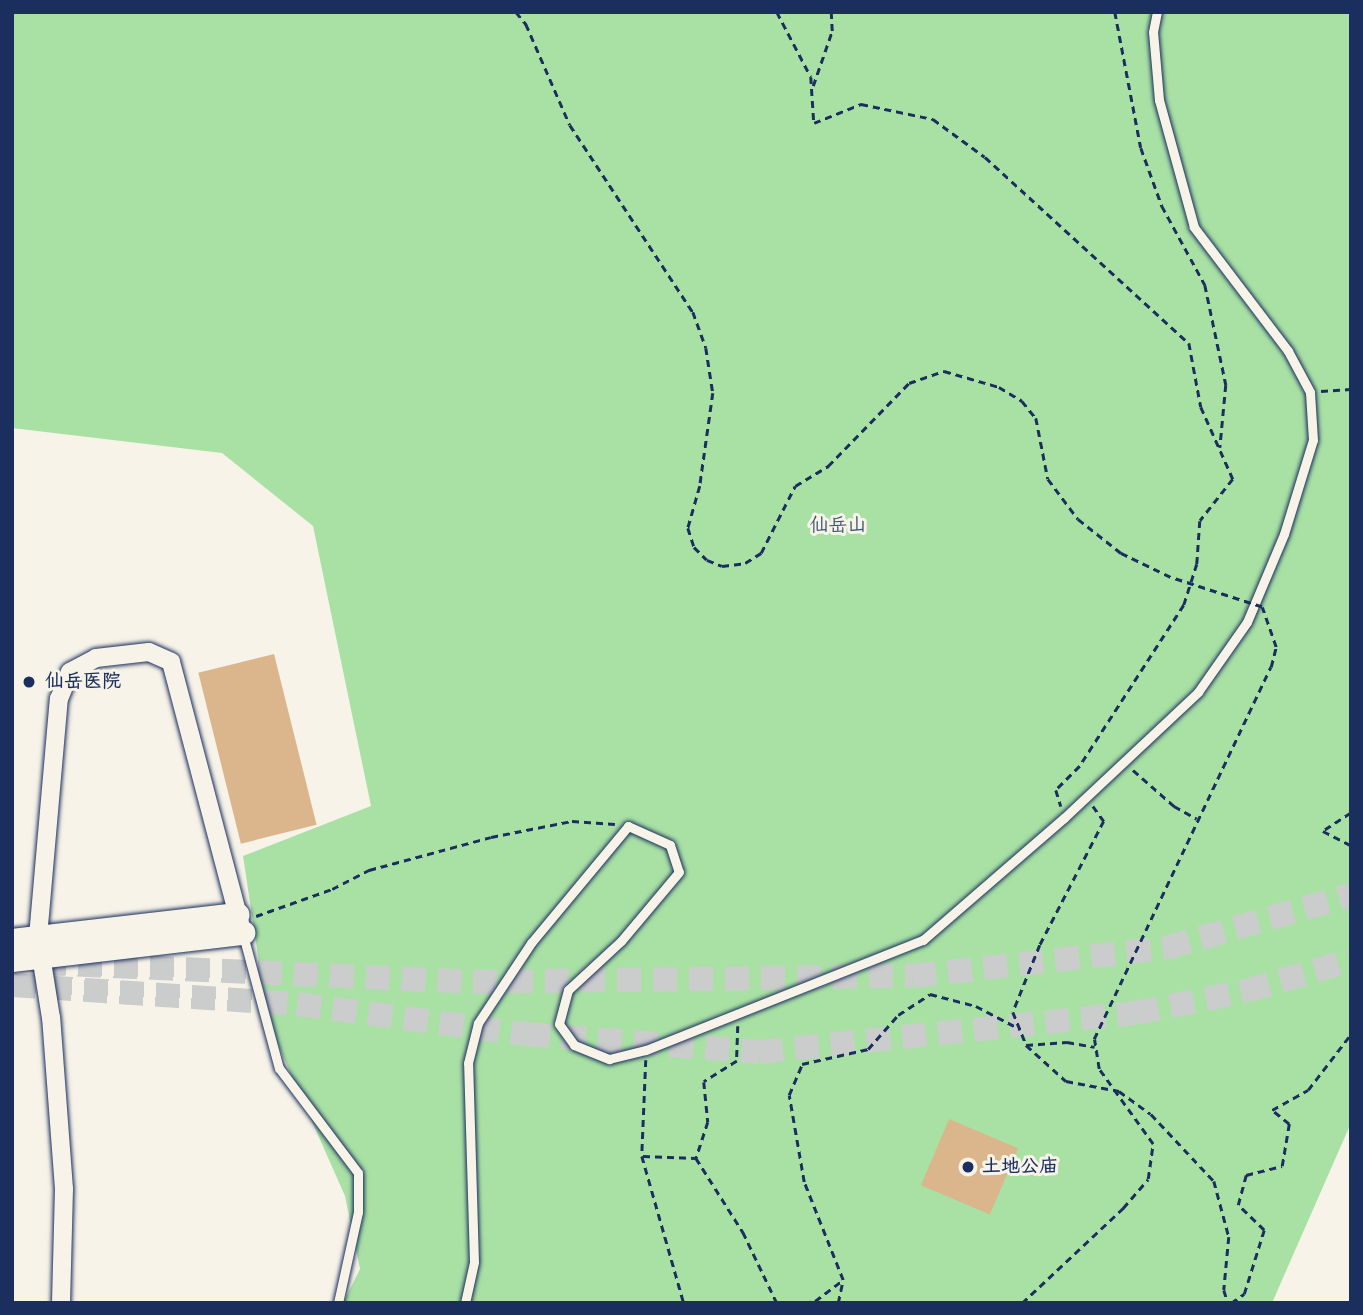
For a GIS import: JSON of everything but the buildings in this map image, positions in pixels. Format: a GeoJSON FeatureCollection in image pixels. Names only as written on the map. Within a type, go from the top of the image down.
{"type":"FeatureCollection","features":[{"type":"Feature","properties":{"kind":"street"},"geometry":{"type":"LineString","coordinates":[[12,960],[40,947],[240,923],[171,662],[149,652],[96,658],[70,672],[59,699],[40,947],[51,1018],[64,1189],[61,1303]]}},
{"type":"Feature","properties":{"kind":"street"},"geometry":{"type":"LineString","coordinates":[[12,940],[40,947]]}},
{"type":"Feature","properties":{"kind":"lane"},"geometry":{"type":"LineString","coordinates":[[465,1303],[474,1262],[468,1063],[478,1023],[531,943],[628,826],[670,845],[679,872],[621,941],[568,990],[559,1024],[574,1045],[610,1059],[646,1050],[923,940],[1065,818],[1198,692],[1247,622],[1284,534],[1313,440],[1310,392],[1288,351],[1194,227],[1159,100],[1153,32],[1157,12]]}},
{"type":"Feature","properties":{"kind":"lane"},"geometry":{"type":"LineString","coordinates":[[240,923],[279,1068],[358,1173],[358,1212],[338,1303]]}},
{"type":"Feature","properties":{"kind":"path"},"geometry":{"type":"LineString","coordinates":[[516,12],[570,125],[693,312],[706,348],[713,393],[700,486],[688,528],[694,547],[707,560],[722,565],[745,563],[761,553],[795,486],[828,466],[909,383],[944,372],[999,387],[1022,401],[1036,418],[1048,479],[1078,519],[1121,553],[1173,578],[1262,607],[1275,634],[1271,667],[1094,1039],[1100,1069],[1153,1144],[1147,1179],[1123,1208],[1022,1303]]}},
{"type":"Feature","properties":{"kind":"path"},"geometry":{"type":"LineString","coordinates":[[777,12],[811,77],[814,123],[861,104],[933,119],[985,157],[1189,343],[1200,407],[1233,479],[1200,521],[1197,564],[1184,606],[1080,766],[1056,790],[1065,818]]}},
{"type":"Feature","properties":{"kind":"path"},"geometry":{"type":"LineString","coordinates":[[812,88],[832,31],[831,12]]}},
{"type":"Feature","properties":{"kind":"path"},"geometry":{"type":"LineString","coordinates":[[1115,12],[1141,148],[1162,206],[1205,285],[1226,385],[1220,450]]}},
{"type":"Feature","properties":{"kind":"path"},"geometry":{"type":"LineString","coordinates":[[1310,392],[1351,389]]}},
{"type":"Feature","properties":{"kind":"path"},"geometry":{"type":"LineString","coordinates":[[1124,762],[1144,781],[1197,819]]}},
{"type":"Feature","properties":{"kind":"path"},"geometry":{"type":"LineString","coordinates":[[1087,797],[1104,821],[1040,944],[1013,1012],[1026,1045],[1066,1081],[1119,1091],[1152,1114],[1214,1181],[1229,1237],[1224,1290],[1229,1303],[1244,1294],[1264,1230],[1238,1205],[1246,1175],[1282,1166],[1289,1124],[1272,1110],[1308,1090],[1351,1034]]}},
{"type":"Feature","properties":{"kind":"path"},"geometry":{"type":"LineString","coordinates":[[1351,813],[1323,831],[1351,845]]}},
{"type":"Feature","properties":{"kind":"path"},"geometry":{"type":"LineString","coordinates":[[240,923],[332,889],[369,870],[491,837],[572,821],[628,826]]}},
{"type":"Feature","properties":{"kind":"path"},"geometry":{"type":"LineString","coordinates":[[838,1303],[843,1280],[804,1182],[789,1095],[802,1063],[868,1049],[898,1015],[930,994],[976,1006],[1020,1029]]}},
{"type":"Feature","properties":{"kind":"path"},"geometry":{"type":"LineString","coordinates":[[696,1158],[708,1122],[704,1082],[737,1061],[737,1012]]}},
{"type":"Feature","properties":{"kind":"path"},"geometry":{"type":"LineString","coordinates":[[1026,1045],[1067,1042],[1095,1047]]}},
{"type":"Feature","properties":{"kind":"path"},"geometry":{"type":"LineString","coordinates":[[646,1050],[642,1156],[684,1303]]}},
{"type":"Feature","properties":{"kind":"path"},"geometry":{"type":"LineString","coordinates":[[642,1156],[696,1158]]}},
{"type":"Feature","properties":{"kind":"path"},"geometry":{"type":"LineString","coordinates":[[696,1158],[743,1232],[777,1303]]}},
{"type":"Feature","properties":{"kind":"path"},"geometry":{"type":"LineString","coordinates":[[804,1303],[815,1300],[843,1280]]}},
{"type":"Feature","properties":{"kind":"path"},"geometry":{"type":"LineString","coordinates":[[739,1303],[758,1303]]}},
{"type":"Feature","properties":{"kind":"green space","name":"仙岳山"},"geometry":{"type":"Polygon","coordinates":[[[12,12],[1351,12],[1351,1123],[1272,1303],[343,1303],[360,1269],[345,1196],[268,1022],[243,856],[371,806],[313,526],[222,453],[12,428],[12,12]]]}},
{"type":"Feature","properties":{"kind":"tunnel"},"geometry":{"type":"LineString","coordinates":[[42,963],[473,982],[912,976],[1166,948],[1351,895]]}},
{"type":"Feature","properties":{"kind":"tunnel"},"geometry":{"type":"LineString","coordinates":[[12,985],[297,1004],[526,1034],[759,1052],[1135,1013],[1246,991],[1351,960]]}},
{"type":"Feature","properties":{"kind":"place","name":"仙岳医院"},"geometry":{"type":"Point","coordinates":[29,682]}},
{"type":"Feature","properties":{"kind":"place","name":"土地公庙"},"geometry":{"type":"Point","coordinates":[968,1167]}}]}
